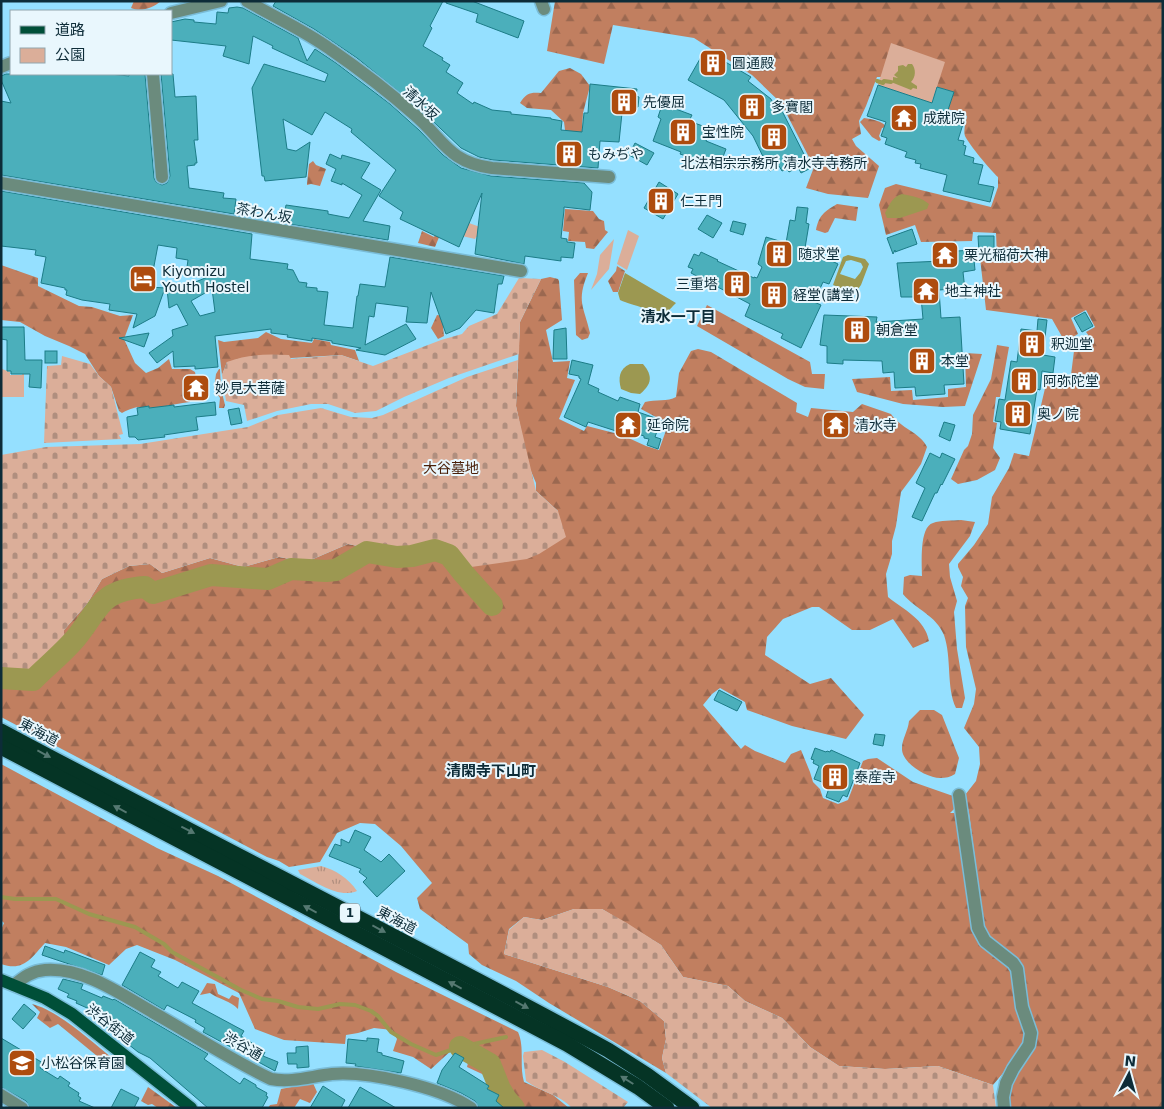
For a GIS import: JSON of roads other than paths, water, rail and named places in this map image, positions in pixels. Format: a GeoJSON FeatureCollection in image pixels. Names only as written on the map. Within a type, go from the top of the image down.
{"type":"FeatureCollection","features":[{"type":"Feature","properties":{"kind":"highway","name":"東海道"},"geometry":{"type":"LineString","coordinates":[[1,731],[169,821],[347,912],[608,1050],[647,1075],[692,1108]]}},
{"type":"Feature","properties":{"kind":"highway","name":"1"},"geometry":{"type":"LineString","coordinates":[[1,747],[568,1044],[638,1087],[667,1108]]}},
{"type":"Feature","properties":{"kind":"main road","name":"渋谷街道"},"geometry":{"type":"LineString","coordinates":[[1,980],[45,998],[72,1014],[191,1108]]}},
{"type":"Feature","properties":{"kind":"street"},"geometry":{"type":"LineString","coordinates":[[172,13],[221,1]]}},
{"type":"Feature","properties":{"kind":"street","name":"清水坂"},"geometry":{"type":"LineString","coordinates":[[249,2],[331,49],[413,113],[444,146],[460,158],[485,167],[609,178]]}},
{"type":"Feature","properties":{"kind":"street"},"geometry":{"type":"LineString","coordinates":[[152,75],[162,177]]}},
{"type":"Feature","properties":{"kind":"street","name":"茶わん坂"},"geometry":{"type":"LineString","coordinates":[[1,184],[521,271]]}},
{"type":"Feature","properties":{"kind":"street"},"geometry":{"type":"LineString","coordinates":[[959,795],[978,928],[985,942],[1017,969],[1022,1007],[1031,1033],[1029,1045],[1006,1083],[1003,1097],[1004,1108]]}},
{"type":"Feature","properties":{"kind":"street","name":"渋谷通"},"geometry":{"type":"LineString","coordinates":[[14,985],[30,974],[40,971],[50,970],[79,975],[119,993],[271,1079],[288,1081],[342,1074],[382,1078],[439,1092],[457,1099],[471,1108]]}},
{"type":"Feature","properties":{"kind":"street"},"geometry":{"type":"LineString","coordinates":[[1,1095],[22,1108]]}},
{"type":"Feature","properties":{"kind":"waterway"},"geometry":{"type":"LineString","coordinates":[[877,81],[883,83],[884,81],[891,82]]}},
{"type":"Feature","properties":{"kind":"waterway"},"geometry":{"type":"LineString","coordinates":[[1,678],[33,680],[75,639],[102,603],[118,592],[145,587],[153,593],[211,575],[268,579],[291,569],[336,570],[367,552],[397,557],[412,556],[435,550],[449,555],[492,605]]}},
{"type":"Feature","properties":{"kind":"waterway"},"geometry":{"type":"LineString","coordinates":[[1,897],[56,899],[89,914],[135,927],[164,944],[172,952],[241,990],[262,999],[278,1001],[298,1007],[318,1009],[340,1004],[355,1005],[378,1016],[391,1032],[411,1044],[436,1055],[460,1047],[506,1037]]}},
{"type":"Feature","properties":{"kind":"waterway"},"geometry":{"type":"LineString","coordinates":[[460,1047],[490,1064],[500,1089],[514,1108]]}},
{"type":"Feature","properties":{"kind":"place","name":"圓通殿"},"geometry":{"type":"Point","coordinates":[713,63]}},
{"type":"Feature","properties":{"kind":"place","name":"先優屈"},"geometry":{"type":"Point","coordinates":[624,102]}},
{"type":"Feature","properties":{"kind":"place","name":"多寶閣"},"geometry":{"type":"Point","coordinates":[752,107]}},
{"type":"Feature","properties":{"kind":"place","name":"成就院"},"geometry":{"type":"Point","coordinates":[904,118]}},
{"type":"Feature","properties":{"kind":"place","name":"宝性院"},"geometry":{"type":"Point","coordinates":[683,132]}},
{"type":"Feature","properties":{"kind":"place","name":"北法相宗宗務所 清水寺寺務所"},"geometry":{"type":"Point","coordinates":[774,137]}},
{"type":"Feature","properties":{"kind":"place","name":"もみぢや"},"geometry":{"type":"Point","coordinates":[569,154]}},
{"type":"Feature","properties":{"kind":"place","name":"仁王門"},"geometry":{"type":"Point","coordinates":[661,201]}},
{"type":"Feature","properties":{"kind":"place","name":"随求堂"},"geometry":{"type":"Point","coordinates":[779,254]}},
{"type":"Feature","properties":{"kind":"place","name":"栗光稲荷大神"},"geometry":{"type":"Point","coordinates":[945,255]}},
{"type":"Feature","properties":{"kind":"place","name":"Kiyomizu Youth Hostel"},"geometry":{"type":"Point","coordinates":[143,279]}},
{"type":"Feature","properties":{"kind":"place","name":"三重塔"},"geometry":{"type":"Point","coordinates":[737,284]}},
{"type":"Feature","properties":{"kind":"place","name":"地主神社"},"geometry":{"type":"Point","coordinates":[926,291]}},
{"type":"Feature","properties":{"kind":"place","name":"経堂(講堂)"},"geometry":{"type":"Point","coordinates":[774,295]}},
{"type":"Feature","properties":{"kind":"place","name":"朝倉堂"},"geometry":{"type":"Point","coordinates":[857,330]}},
{"type":"Feature","properties":{"kind":"place","name":"釈迦堂"},"geometry":{"type":"Point","coordinates":[1032,344]}},
{"type":"Feature","properties":{"kind":"place","name":"本堂"},"geometry":{"type":"Point","coordinates":[922,361]}},
{"type":"Feature","properties":{"kind":"place","name":"阿弥陀堂"},"geometry":{"type":"Point","coordinates":[1024,381]}},
{"type":"Feature","properties":{"kind":"place","name":"妙見大菩薩"},"geometry":{"type":"Point","coordinates":[196,388]}},
{"type":"Feature","properties":{"kind":"place","name":"奥ノ院"},"geometry":{"type":"Point","coordinates":[1018,414]}},
{"type":"Feature","properties":{"kind":"place","name":"延命院"},"geometry":{"type":"Point","coordinates":[628,425]}},
{"type":"Feature","properties":{"kind":"place","name":"清水寺"},"geometry":{"type":"Point","coordinates":[836,425]}},
{"type":"Feature","properties":{"kind":"place","name":"泰産寺"},"geometry":{"type":"Point","coordinates":[835,777]}},
{"type":"Feature","properties":{"kind":"place","name":"小松谷保育園"},"geometry":{"type":"Point","coordinates":[22,1063]}},
{"type":"Feature","properties":{"kind":"district","name":"清水一丁目"},"geometry":{"type":"Point","coordinates":[678,317]}},
{"type":"Feature","properties":{"kind":"district","name":"清閑寺下山町"},"geometry":{"type":"Point","coordinates":[491,771]}},
{"type":"Feature","properties":{"kind":"park label","name":"大谷墓地"},"geometry":{"type":"Point","coordinates":[451,468]}}]}
